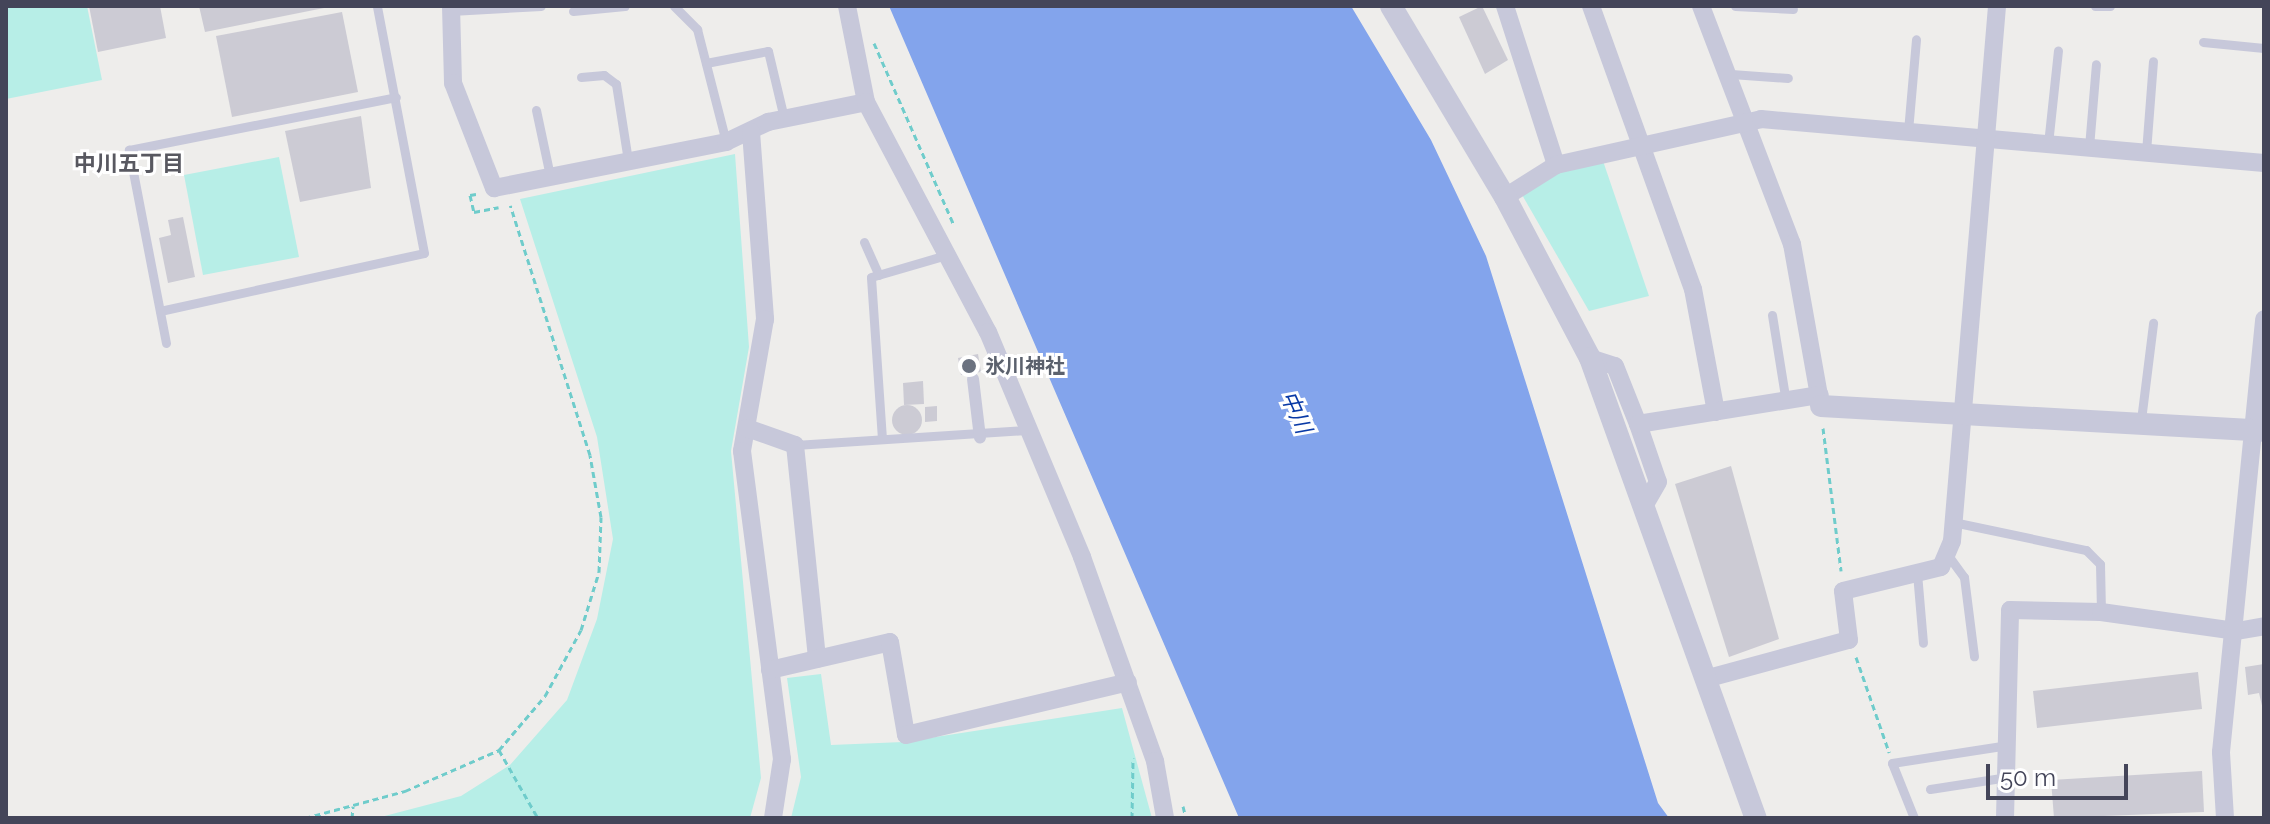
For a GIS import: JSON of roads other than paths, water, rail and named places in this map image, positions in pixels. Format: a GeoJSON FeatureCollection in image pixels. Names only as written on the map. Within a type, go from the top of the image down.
{"type":"FeatureCollection","features":[{"type":"Feature","properties":{"kind":"street"},"geometry":{"type":"LineString","coordinates":[[847,6],[866,102],[1032,430],[1128,682],[1155,761],[1165,818]]}},
{"type":"Feature","properties":{"kind":"street"},"geometry":{"type":"LineString","coordinates":[[1391,6],[1505,197],[1590,358],[1756,818]]}},
{"type":"Feature","properties":{"kind":"street"},"geometry":{"type":"LineString","coordinates":[[1505,6],[1556,165]]}},
{"type":"Feature","properties":{"kind":"street"},"geometry":{"type":"LineString","coordinates":[[1591,6],[1707,337],[1716,412]]}},
{"type":"Feature","properties":{"kind":"street"},"geometry":{"type":"LineString","coordinates":[[1701,6],[1750,120],[1799,270],[1821,400]]}},
{"type":"Feature","properties":{"kind":"street"},"geometry":{"type":"LineString","coordinates":[[1705,679],[1849,640],[1843,591],[1941,567],[1947,554],[1953,522],[1997,6]]}},
{"type":"Feature","properties":{"kind":"street"},"geometry":{"type":"LineString","coordinates":[[451,8],[453,83],[494,188],[726,142],[784,118],[866,102]]}},
{"type":"Feature","properties":{"kind":"street"},"geometry":{"type":"LineString","coordinates":[[1505,197],[1556,165],[1750,120],[2264,163]]}},
{"type":"Feature","properties":{"kind":"street"},"geometry":{"type":"LineString","coordinates":[[751,132],[765,319],[742,451],[782,759],[773,818]]}},
{"type":"Feature","properties":{"kind":"street"},"geometry":{"type":"LineString","coordinates":[[2225,818],[2221,752],[2259,430],[2264,319]]}},
{"type":"Feature","properties":{"kind":"street"},"geometry":{"type":"LineString","coordinates":[[1590,358],[1615,366],[1638,424],[1658,482],[1643,508]]}},
{"type":"Feature","properties":{"kind":"street"},"geometry":{"type":"LineString","coordinates":[[973,379],[980,438]]}},
{"type":"Feature","properties":{"kind":"street"},"geometry":{"type":"LineString","coordinates":[[1638,424],[1786,402],[1821,400],[2259,430]]}},
{"type":"Feature","properties":{"kind":"street"},"geometry":{"type":"LineString","coordinates":[[747,428],[795,445],[817,659]]}},
{"type":"Feature","properties":{"kind":"street"},"geometry":{"type":"LineString","coordinates":[[2005,818],[2001,778],[2010,610],[2101,612],[2237,631],[2264,626]]}},
{"type":"Feature","properties":{"kind":"street"},"geometry":{"type":"LineString","coordinates":[[770,670],[890,642],[906,735],[1128,682]]}},
{"type":"Feature","properties":{"kind":"lane"},"geometry":{"type":"LineString","coordinates":[[160,311],[420,258],[425,246],[377,6]]}},
{"type":"Feature","properties":{"kind":"lane"},"geometry":{"type":"LineString","coordinates":[[451,8],[541,6]]}},
{"type":"Feature","properties":{"kind":"lane"},"geometry":{"type":"LineString","coordinates":[[573,11],[625,6]]}},
{"type":"Feature","properties":{"kind":"lane"},"geometry":{"type":"LineString","coordinates":[[674,6],[697,29],[726,142]]}},
{"type":"Feature","properties":{"kind":"lane"},"geometry":{"type":"LineString","coordinates":[[1735,6],[1793,9]]}},
{"type":"Feature","properties":{"kind":"lane"},"geometry":{"type":"LineString","coordinates":[[2095,6],[2110,6]]}},
{"type":"Feature","properties":{"kind":"lane"},"geometry":{"type":"LineString","coordinates":[[1908,131],[1916,39]]}},
{"type":"Feature","properties":{"kind":"lane"},"geometry":{"type":"LineString","coordinates":[[2203,42],[2264,48]]}},
{"type":"Feature","properties":{"kind":"lane"},"geometry":{"type":"LineString","coordinates":[[706,63],[768,51],[784,118]]}},
{"type":"Feature","properties":{"kind":"lane"},"geometry":{"type":"LineString","coordinates":[[2048,144],[2058,51]]}},
{"type":"Feature","properties":{"kind":"lane"},"geometry":{"type":"LineString","coordinates":[[2146,152],[2153,61]]}},
{"type":"Feature","properties":{"kind":"lane"},"geometry":{"type":"LineString","coordinates":[[2089,147],[2096,64]]}},
{"type":"Feature","properties":{"kind":"lane"},"geometry":{"type":"LineString","coordinates":[[1731,74],[1788,78]]}},
{"type":"Feature","properties":{"kind":"lane"},"geometry":{"type":"LineString","coordinates":[[581,77],[604,75],[616,84],[628,161]]}},
{"type":"Feature","properties":{"kind":"lane"},"geometry":{"type":"LineString","coordinates":[[166,343],[129,150],[396,97]]}},
{"type":"Feature","properties":{"kind":"lane"},"geometry":{"type":"LineString","coordinates":[[536,110],[550,176]]}},
{"type":"Feature","properties":{"kind":"lane"},"geometry":{"type":"LineString","coordinates":[[864,242],[879,275]]}},
{"type":"Feature","properties":{"kind":"lane"},"geometry":{"type":"LineString","coordinates":[[882,439],[871,277],[946,255]]}},
{"type":"Feature","properties":{"kind":"lane"},"geometry":{"type":"LineString","coordinates":[[1772,315],[1786,402]]}},
{"type":"Feature","properties":{"kind":"lane"},"geometry":{"type":"LineString","coordinates":[[2141,420],[2153,323]]}},
{"type":"Feature","properties":{"kind":"lane"},"geometry":{"type":"LineString","coordinates":[[795,445],[882,439],[980,438],[1032,430]]}},
{"type":"Feature","properties":{"kind":"lane"},"geometry":{"type":"LineString","coordinates":[[1953,522],[2086,550],[2100,564],[2101,612]]}},
{"type":"Feature","properties":{"kind":"lane"},"geometry":{"type":"LineString","coordinates":[[1947,554],[1964,577],[1974,656]]}},
{"type":"Feature","properties":{"kind":"lane"},"geometry":{"type":"LineString","coordinates":[[1917,573],[1923,643]]}},
{"type":"Feature","properties":{"kind":"lane"},"geometry":{"type":"LineString","coordinates":[[1914,818],[1892,763],[2002,746]]}},
{"type":"Feature","properties":{"kind":"lane"},"geometry":{"type":"LineString","coordinates":[[1930,789],[2001,778]]}},
{"type":"Feature","properties":{"kind":"water","name":"中川"},"geometry":{"type":"Polygon","coordinates":[[[889,6],[1351,6],[1431,140],[1486,256],[1658,803],[1669,818],[1239,818],[889,6]]]}},
{"type":"Feature","properties":{"kind":"place","name":"氷川神社"},"geometry":{"type":"Point","coordinates":[969,366]}},
{"type":"Feature","properties":{"kind":"district","name":"中川五丁目"},"geometry":{"type":"Point","coordinates":[129,164]}}]}
